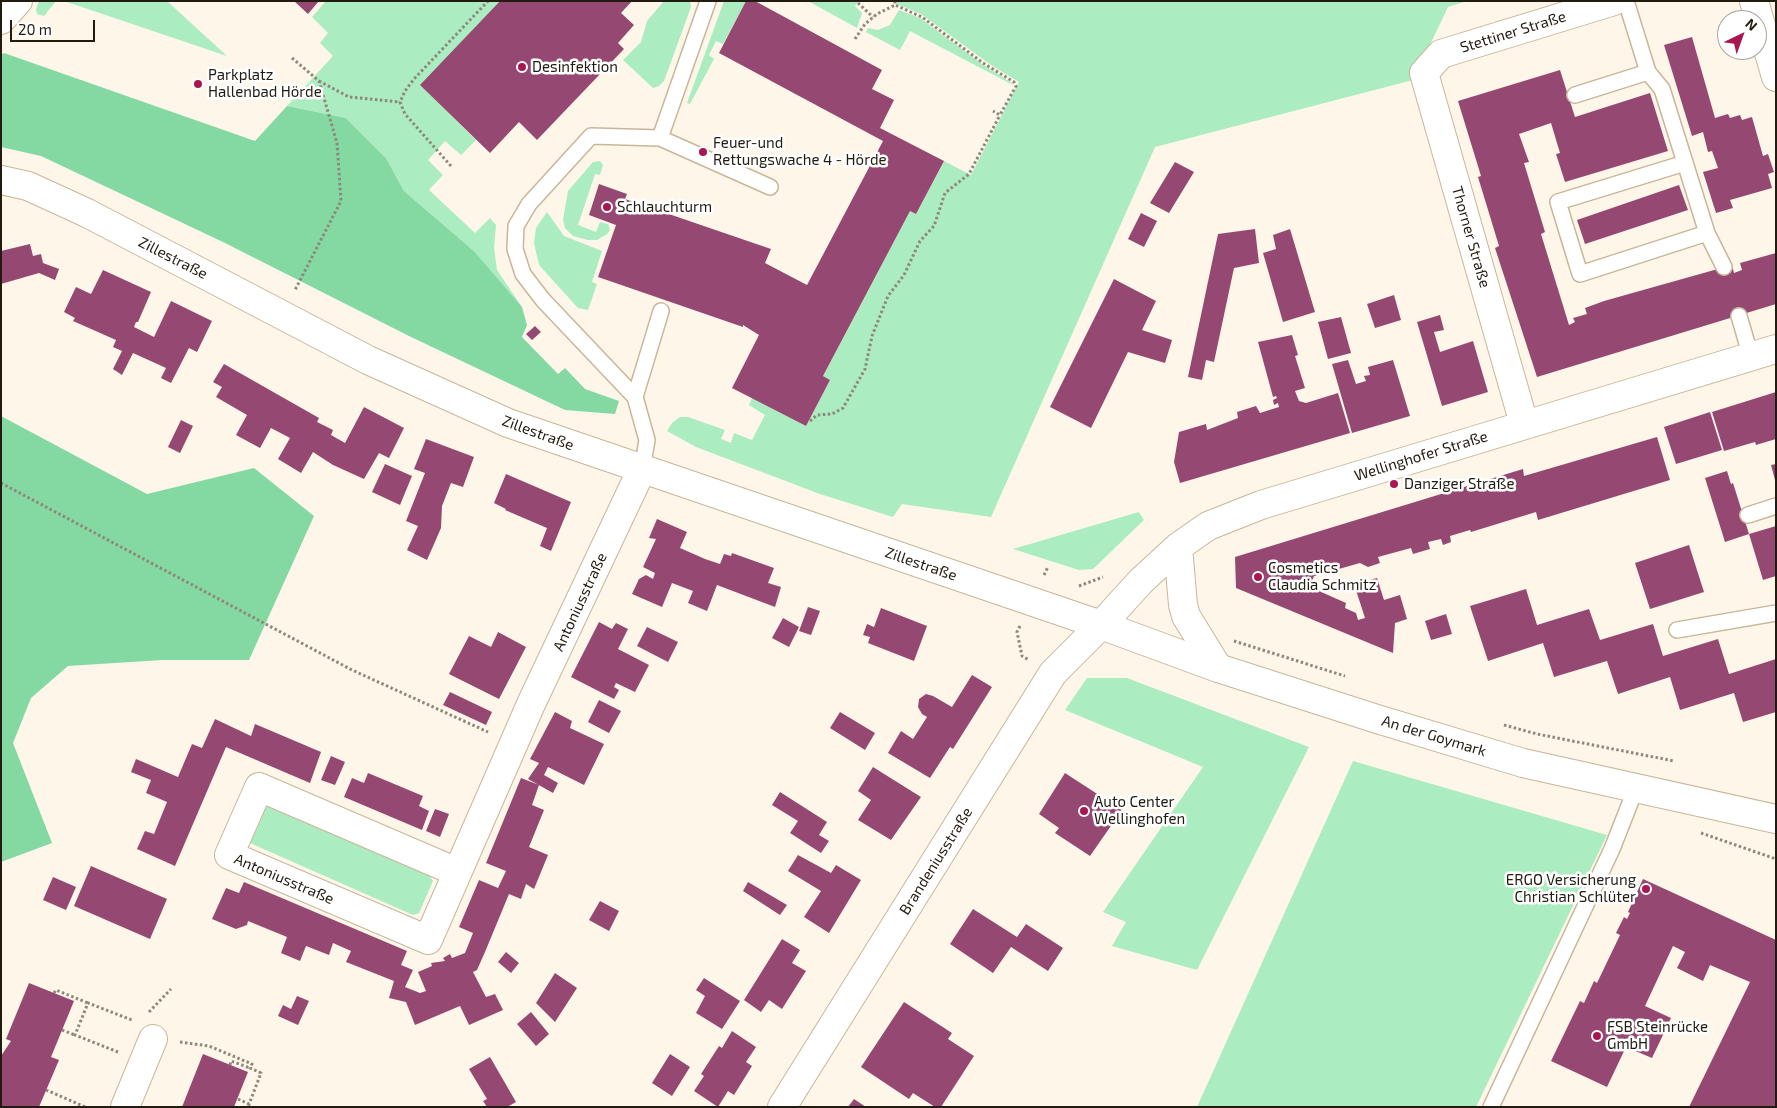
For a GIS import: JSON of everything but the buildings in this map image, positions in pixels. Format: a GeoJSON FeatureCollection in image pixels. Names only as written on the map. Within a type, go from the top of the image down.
{"type":"FeatureCollection","features":[{"type":"Feature","properties":{"kind":"street"},"geometry":{"type":"LineString","coordinates":[[1,20],[18,1]]}},
{"type":"Feature","properties":{"kind":"street","name":"Stettiner Straße"},"geometry":{"type":"LineString","coordinates":[[1441,54],[1614,1]]}},
{"type":"Feature","properties":{"kind":"street"},"geometry":{"type":"LineString","coordinates":[[1754,1],[1776,77]]}},
{"type":"Feature","properties":{"kind":"street","name":"Thorner Straße"},"geometry":{"type":"LineString","coordinates":[[1441,54],[1424,73],[1524,424]]}},
{"type":"Feature","properties":{"kind":"street","name":"Zillestraße"},"geometry":{"type":"LineString","coordinates":[[1,180],[28,186],[87,213],[368,360],[508,424],[1100,625]]}},
{"type":"Feature","properties":{"kind":"street","name":"Wellinghofer Straße"},"geometry":{"type":"LineString","coordinates":[[1100,625],[1141,581],[1178,547],[1208,526],[1261,505],[1764,353]]}},
{"type":"Feature","properties":{"kind":"street","name":"Antoniusstraße"},"geometry":{"type":"LineString","coordinates":[[457,872],[259,787],[228,855],[428,940],[514,744],[642,469]]}},
{"type":"Feature","properties":{"kind":"street"},"geometry":{"type":"LineString","coordinates":[[1178,547],[1183,605],[1186,616],[1218,668]]}},
{"type":"Feature","properties":{"kind":"street","name":"An der Goymark"},"geometry":{"type":"LineString","coordinates":[[1100,625],[1218,668],[1523,763],[1776,819]]}},
{"type":"Feature","properties":{"kind":"street","name":"Brandeniusstraße"},"geometry":{"type":"LineString","coordinates":[[782,1107],[1054,673],[1100,625]]}},
{"type":"Feature","properties":{"kind":"street"},"geometry":{"type":"LineString","coordinates":[[125,1107],[148,1050]]}},
{"type":"Feature","properties":{"kind":"lane"},"geometry":{"type":"LineString","coordinates":[[660,138],[708,1]]}},
{"type":"Feature","properties":{"kind":"lane"},"geometry":{"type":"LineString","coordinates":[[1626,1],[1648,72],[1662,89],[1708,233],[1724,267]]}},
{"type":"Feature","properties":{"kind":"lane"},"geometry":{"type":"LineString","coordinates":[[1575,95],[1648,72]]}},
{"type":"Feature","properties":{"kind":"lane"},"geometry":{"type":"LineString","coordinates":[[642,469],[647,440],[635,397],[543,300],[523,274],[514,249],[516,226],[529,204],[590,136],[660,138],[770,187]]}},
{"type":"Feature","properties":{"kind":"lane"},"geometry":{"type":"LineString","coordinates":[[1685,163],[1558,202],[1580,274],[1708,233]]}},
{"type":"Feature","properties":{"kind":"lane"},"geometry":{"type":"LineString","coordinates":[[635,397],[661,311]]}},
{"type":"Feature","properties":{"kind":"lane"},"geometry":{"type":"LineString","coordinates":[[1739,316],[1764,353]]}},
{"type":"Feature","properties":{"kind":"lane"},"geometry":{"type":"LineString","coordinates":[[1748,514],[1776,506]]}},
{"type":"Feature","properties":{"kind":"lane"},"geometry":{"type":"LineString","coordinates":[[1677,630],[1776,613]]}},
{"type":"Feature","properties":{"kind":"lane"},"geometry":{"type":"LineString","coordinates":[[1491,1107],[1612,849],[1636,788]]}},
{"type":"Feature","properties":{"kind":"path"},"geometry":{"type":"LineString","coordinates":[[451,166],[405,114],[400,102],[414,79],[488,1]]}},
{"type":"Feature","properties":{"kind":"path"},"geometry":{"type":"LineString","coordinates":[[858,3],[873,17]]}},
{"type":"Feature","properties":{"kind":"path"},"geometry":{"type":"LineString","coordinates":[[810,421],[817,415],[832,414],[843,408],[865,369],[872,336],[888,296],[904,275],[920,241],[934,226],[945,193],[970,174],[1016,86],[1014,82],[983,63],[922,17],[895,3],[873,17],[855,40]]}},
{"type":"Feature","properties":{"kind":"path"},"geometry":{"type":"LineString","coordinates":[[292,58],[319,81],[349,97],[400,102]]}},
{"type":"Feature","properties":{"kind":"path"},"geometry":{"type":"LineString","coordinates":[[284,315],[341,201],[337,143],[319,81]]}},
{"type":"Feature","properties":{"kind":"path"},"geometry":{"type":"LineString","coordinates":[[993,111],[1000,115]]}},
{"type":"Feature","properties":{"kind":"path"},"geometry":{"type":"LineString","coordinates":[[1,482],[352,670],[514,744]]}},
{"type":"Feature","properties":{"kind":"path"},"geometry":{"type":"LineString","coordinates":[[1017,632],[1022,656]]}},
{"type":"Feature","properties":{"kind":"path"},"geometry":{"type":"LineString","coordinates":[[1232,640],[1350,678]]}},
{"type":"Feature","properties":{"kind":"path"},"geometry":{"type":"LineString","coordinates":[[1501,724],[1537,734],[1674,761]]}},
{"type":"Feature","properties":{"kind":"path"},"geometry":{"type":"LineString","coordinates":[[54,993],[56,990],[133,1020]]}},
{"type":"Feature","properties":{"kind":"path"},"geometry":{"type":"LineString","coordinates":[[75,1035],[88,1003]]}},
{"type":"Feature","properties":{"kind":"path"},"geometry":{"type":"LineString","coordinates":[[62,1030],[75,1035],[148,1050],[209,1046],[252,1064],[250,1068]]}},
{"type":"Feature","properties":{"kind":"path"},"geometry":{"type":"LineString","coordinates":[[230,1064],[231,1061],[261,1073],[248,1105],[238,1099]]}},
{"type":"Feature","properties":{"kind":"path"},"geometry":{"type":"LineString","coordinates":[[46,1090],[85,1107]]}},
{"type":"Feature","properties":{"kind":"green space"},"geometry":{"type":"Polygon","coordinates":[[[39,1],[56,1],[44,16],[37,14],[36,9],[39,1]]]}},
{"type":"Feature","properties":{"kind":"green space"},"geometry":{"type":"Polygon","coordinates":[[[64,1],[167,1],[227,56],[64,1]]]}},
{"type":"Feature","properties":{"kind":"green space"},"geometry":{"type":"Polygon","coordinates":[[[326,1],[500,1],[421,85],[476,140],[461,155],[445,141],[428,160],[443,175],[429,190],[475,233],[490,218],[496,225],[494,248],[497,270],[522,307],[475,252],[404,191],[386,158],[346,118],[287,106],[333,56],[320,43],[328,33],[312,17],[326,1]]]}},
{"type":"Feature","properties":{"kind":"green space"},"geometry":{"type":"Polygon","coordinates":[[[664,1],[690,1],[691,7],[664,81],[659,86],[653,88],[623,60],[641,42],[647,21],[664,1]]]}},
{"type":"Feature","properties":{"kind":"green space"},"geometry":{"type":"Polygon","coordinates":[[[724,1],[746,1],[723,44],[716,41],[709,55],[714,59],[690,104],[687,103],[724,1]]]}},
{"type":"Feature","properties":{"kind":"green space"},"geometry":{"type":"Polygon","coordinates":[[[808,1],[859,1],[855,6],[862,13],[857,28],[808,1]]]}},
{"type":"Feature","properties":{"kind":"green space"},"geometry":{"type":"Polygon","coordinates":[[[897,1],[1467,1],[1448,7],[1413,80],[1155,147],[991,517],[902,504],[893,517],[820,494],[696,447],[667,431],[672,423],[680,417],[688,417],[725,430],[721,439],[731,443],[734,433],[752,440],[765,415],[749,405],[752,398],[806,426],[830,380],[823,376],[910,211],[916,214],[944,161],[971,175],[1019,82],[991,65],[921,14],[897,4],[897,1]]]}},
{"type":"Feature","properties":{"kind":"green space"},"geometry":{"type":"Polygon","coordinates":[[[899,10],[920,18],[1013,85],[910,31],[900,50],[866,32],[868,28],[878,30],[890,25],[899,10]]]}},
{"type":"Feature","properties":{"kind":"green space"},"geometry":{"type":"Polygon","coordinates":[[[4,53],[255,141],[287,106],[346,118],[386,158],[404,191],[475,252],[522,307],[527,325],[522,337],[558,374],[565,368],[585,389],[619,401],[615,414],[565,410],[409,336],[223,242],[41,156],[1,147],[1,55],[4,53]]]}},
{"type":"Feature","properties":{"kind":"green space"},"geometry":{"type":"Polygon","coordinates":[[[600,161],[603,165],[600,175],[595,174],[578,225],[596,232],[600,222],[608,224],[610,230],[597,240],[588,240],[573,236],[565,228],[563,220],[568,191],[593,162],[600,161]]]}},
{"type":"Feature","properties":{"kind":"green space"},"geometry":{"type":"Polygon","coordinates":[[[547,212],[564,236],[602,251],[592,282],[597,284],[588,310],[578,308],[539,265],[534,243],[536,228],[547,212]]]}},
{"type":"Feature","properties":{"kind":"green space"},"geometry":{"type":"Polygon","coordinates":[[[1,416],[147,494],[254,468],[314,516],[249,660],[162,660],[68,666],[31,698],[13,743],[52,843],[1,862],[1,416]]]}},
{"type":"Feature","properties":{"kind":"green space"},"geometry":{"type":"Polygon","coordinates":[[[1139,512],[1144,520],[1093,569],[1079,570],[1013,549],[1139,512]]]}},
{"type":"Feature","properties":{"kind":"green space"},"geometry":{"type":"Polygon","coordinates":[[[1087,678],[1127,678],[1309,747],[1197,970],[1112,946],[1126,922],[1103,912],[1203,767],[1065,710],[1087,678]]]}},
{"type":"Feature","properties":{"kind":"green space"},"geometry":{"type":"Polygon","coordinates":[[[1353,761],[1607,835],[1476,1107],[1197,1107],[1353,761]]]}},
{"type":"Feature","properties":{"kind":"green space"},"geometry":{"type":"Polygon","coordinates":[[[268,806],[425,870],[433,881],[419,913],[413,915],[250,843],[247,837],[258,812],[268,806]]]}},
{"type":"Feature","properties":{"kind":"place","name":"Desinfektion"},"geometry":{"type":"Point","coordinates":[522,67]}},
{"type":"Feature","properties":{"kind":"place","name":"Parkplatz Hallenbad Hörde"},"geometry":{"type":"Point","coordinates":[198,84]}},
{"type":"Feature","properties":{"kind":"place","name":"Feuer-und Rettungswache 4 - Hörde"},"geometry":{"type":"Point","coordinates":[703,152]}},
{"type":"Feature","properties":{"kind":"place","name":"Schlauchturm"},"geometry":{"type":"Point","coordinates":[607,207]}},
{"type":"Feature","properties":{"kind":"place","name":"Danziger Straße"},"geometry":{"type":"Point","coordinates":[1394,484]}},
{"type":"Feature","properties":{"kind":"place","name":"Cosmetics Claudia Schmitz"},"geometry":{"type":"Point","coordinates":[1258,577]}},
{"type":"Feature","properties":{"kind":"place","name":"Auto Center Wellinghofen"},"geometry":{"type":"Point","coordinates":[1084,811]}},
{"type":"Feature","properties":{"kind":"place","name":"ERGO Versicherung Christian Schlüter"},"geometry":{"type":"Point","coordinates":[1646,889]}},
{"type":"Feature","properties":{"kind":"place","name":"FSB Steinrücke GmbH"},"geometry":{"type":"Point","coordinates":[1597,1036]}}]}
